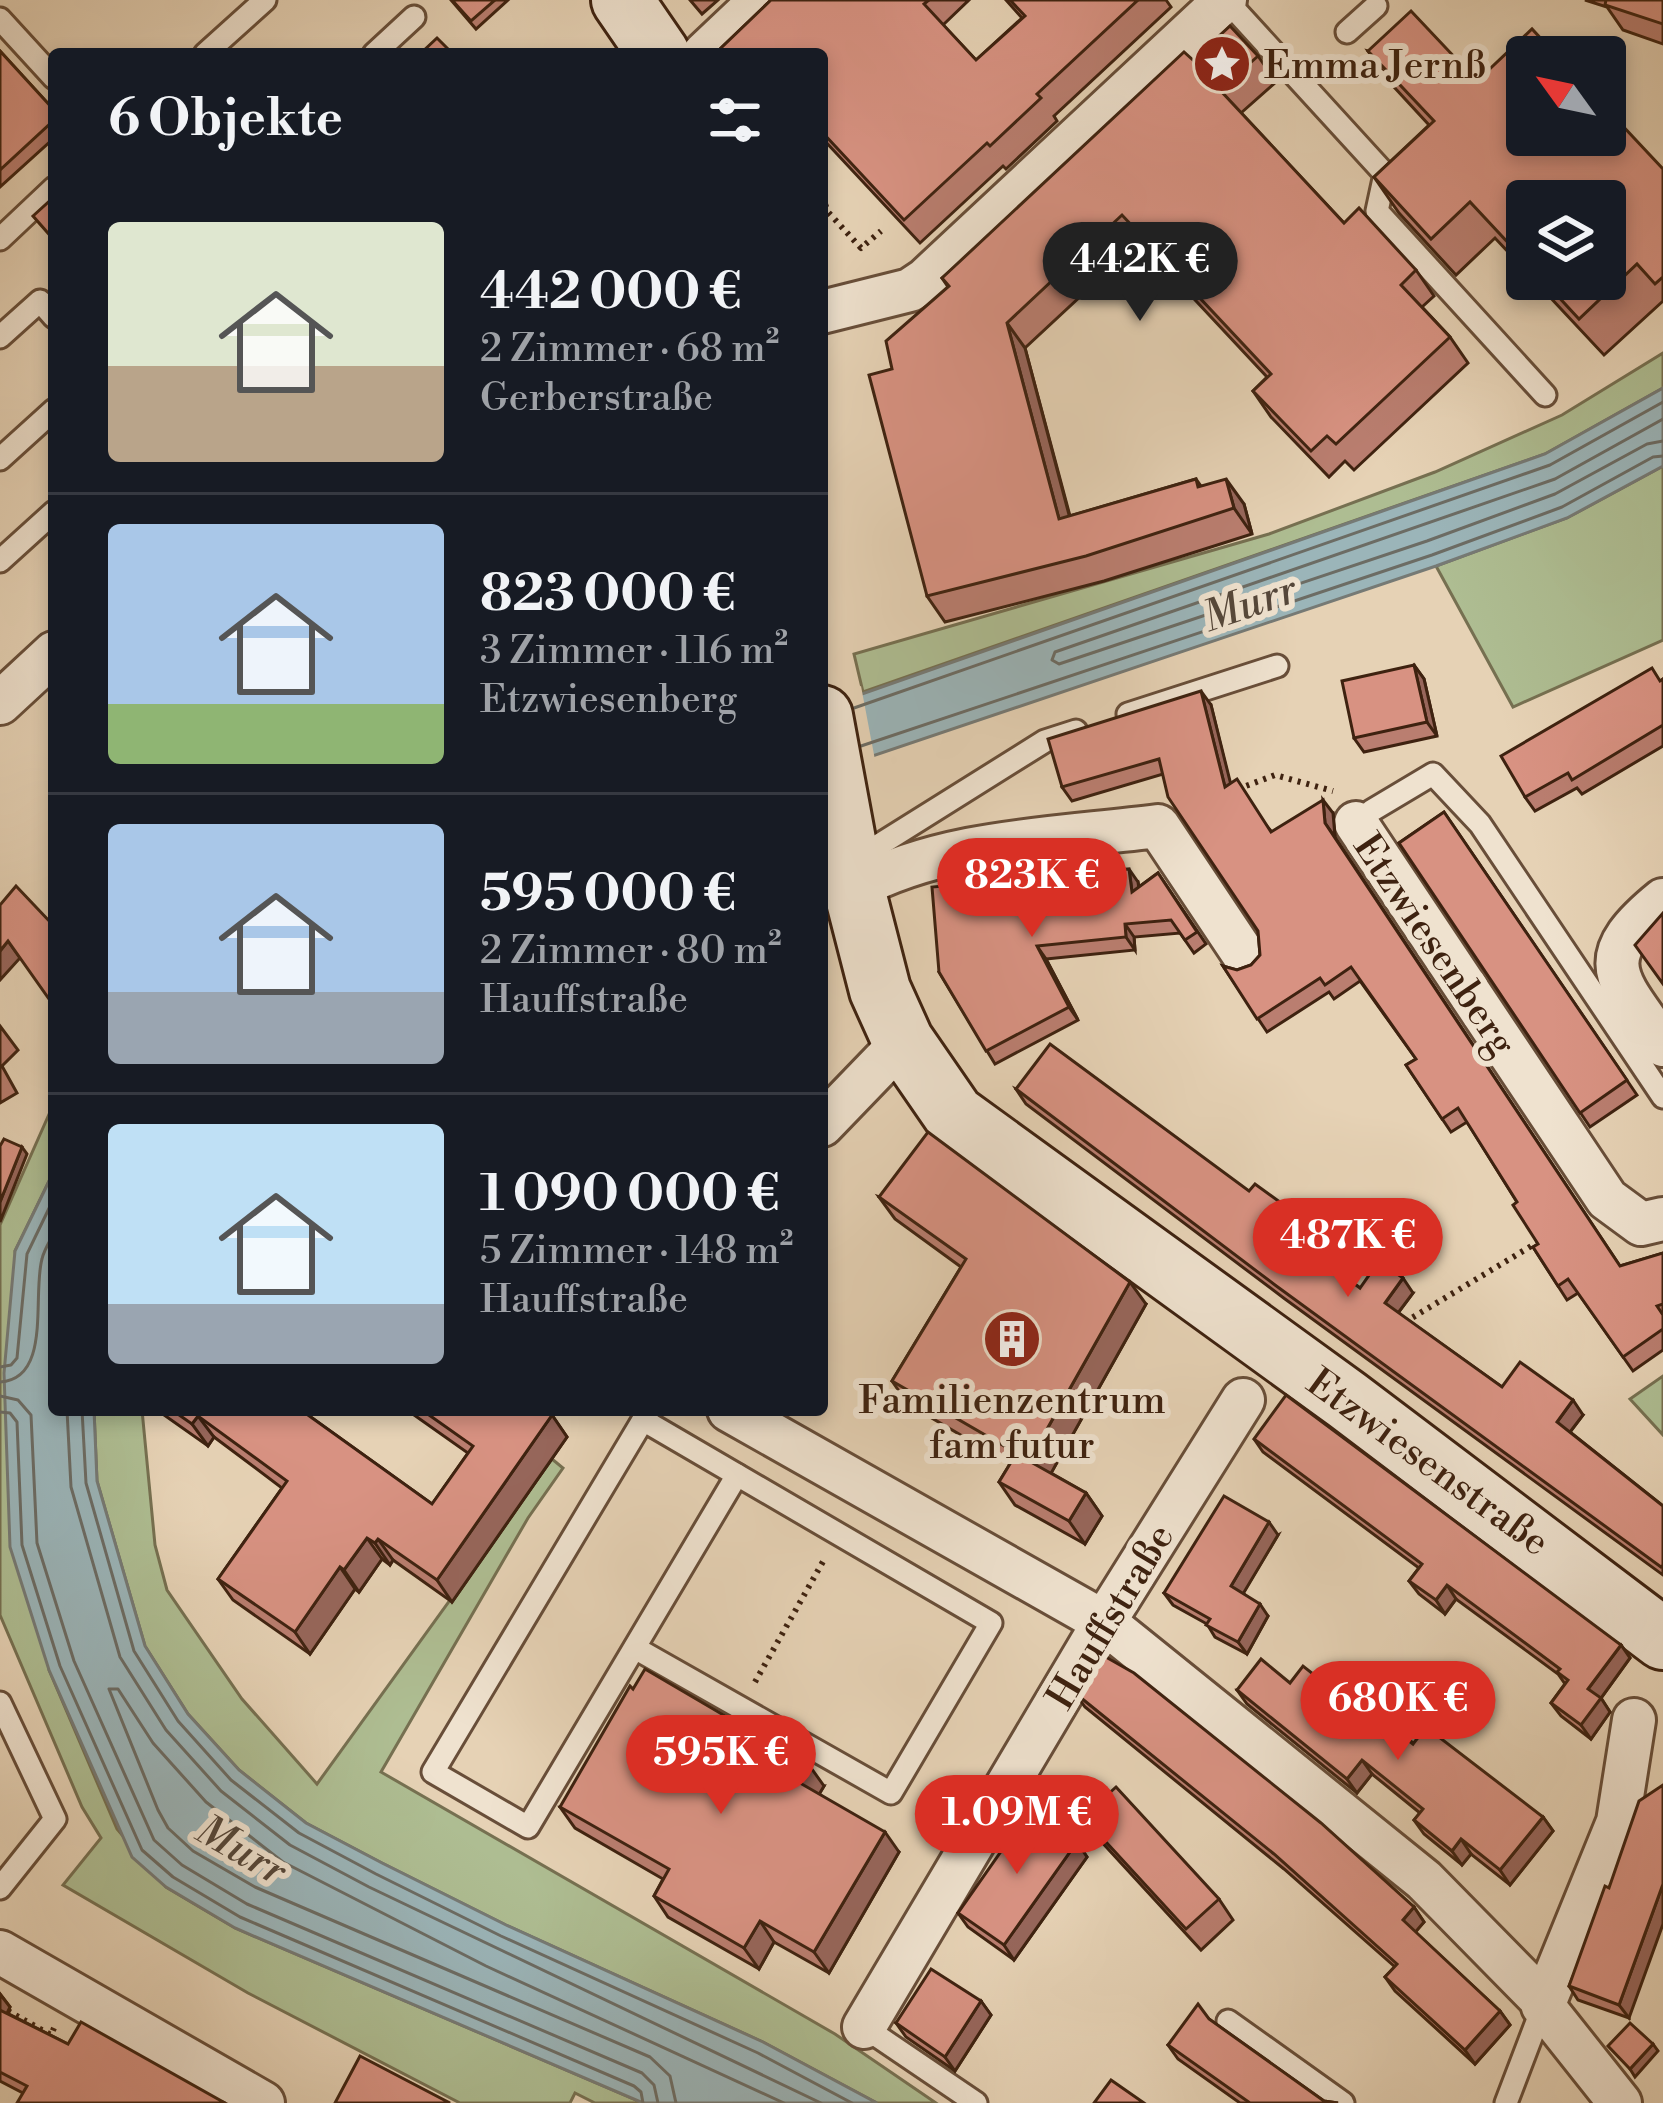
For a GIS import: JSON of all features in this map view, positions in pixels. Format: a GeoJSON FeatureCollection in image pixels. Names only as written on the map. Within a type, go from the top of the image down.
{"type":"FeatureCollection","features":[{"type":"Feature","properties":{"kind":"street"},"geometry":{"type":"LineString","coordinates":[[622,0],[655,48]]}},
{"type":"Feature","properties":{"kind":"street"},"geometry":{"type":"LineString","coordinates":[[710,48],[761,0]]}},
{"type":"Feature","properties":{"kind":"street"},"geometry":{"type":"LineString","coordinates":[[828,310],[910,290],[926,280],[1226,0]]}},
{"type":"Feature","properties":{"kind":"street"},"geometry":{"type":"LineString","coordinates":[[0,703],[48,659]]}},
{"type":"Feature","properties":{"kind":"street","name":"Etzwiesenstraße"},"geometry":{"type":"LineString","coordinates":[[828,754],[847,876],[880,990],[902,1041],[954,1115],[1383,1427],[1663,1639]]}},
{"type":"Feature","properties":{"kind":"street","name":"Etzwiesenberg"},"geometry":{"type":"LineString","coordinates":[[1363,817],[1607,1199],[1640,1224],[1663,1219]]}},
{"type":"Feature","properties":{"kind":"street"},"geometry":{"type":"LineString","coordinates":[[847,876],[968,851],[1158,826],[1246,958]]}},
{"type":"Feature","properties":{"kind":"street"},"geometry":{"type":"LineString","coordinates":[[1663,900],[1635,922],[1617,947],[1617,973],[1663,1045]]}},
{"type":"Feature","properties":{"kind":"street"},"geometry":{"type":"LineString","coordinates":[[828,1119],[902,1041]]}},
{"type":"Feature","properties":{"kind":"street","name":"Hauffstraße"},"geometry":{"type":"LineString","coordinates":[[864,2027],[1178,1488],[1243,1400]]}},
{"type":"Feature","properties":{"kind":"street"},"geometry":{"type":"LineString","coordinates":[[741,1416],[855,1472],[1104,1622],[1424,1880],[1544,2004],[1620,2103]]}},
{"type":"Feature","properties":{"kind":"street"},"geometry":{"type":"LineString","coordinates":[[1544,2004],[1618,1822],[1634,1720]]}},
{"type":"Feature","properties":{"kind":"street"},"geometry":{"type":"LineString","coordinates":[[0,1952],[263,2103]]}},
{"type":"Feature","properties":{"kind":"lane"},"geometry":{"type":"LineString","coordinates":[[212,48],[265,0]]}},
{"type":"Feature","properties":{"kind":"lane"},"geometry":{"type":"LineString","coordinates":[[1226,0],[1385,174],[1377,211],[1491,321],[1544,395]]}},
{"type":"Feature","properties":{"kind":"lane"},"geometry":{"type":"LineString","coordinates":[[1347,32],[1370,5]]}},
{"type":"Feature","properties":{"kind":"lane"},"geometry":{"type":"LineString","coordinates":[[380,48],[414,17]]}},
{"type":"Feature","properties":{"kind":"lane"},"geometry":{"type":"LineString","coordinates":[[0,20],[48,72]]}},
{"type":"Feature","properties":{"kind":"lane"},"geometry":{"type":"LineString","coordinates":[[0,239],[48,194]]}},
{"type":"Feature","properties":{"kind":"lane"},"geometry":{"type":"LineString","coordinates":[[0,337],[40,301],[48,310]]}},
{"type":"Feature","properties":{"kind":"lane"},"geometry":{"type":"LineString","coordinates":[[0,458],[48,415]]}},
{"type":"Feature","properties":{"kind":"lane"},"geometry":{"type":"LineString","coordinates":[[0,561],[48,517]]}},
{"type":"Feature","properties":{"kind":"lane"},"geometry":{"type":"LineString","coordinates":[[847,876],[1046,741],[1277,666]]}},
{"type":"Feature","properties":{"kind":"lane","name":"Etzwiesenberg"},"geometry":{"type":"LineString","coordinates":[[1363,817],[1433,774],[1480,824],[1663,1097]]}},
{"type":"Feature","properties":{"kind":"lane"},"geometry":{"type":"LineString","coordinates":[[645,1416],[434,1772],[528,1827],[737,1475]]}},
{"type":"Feature","properties":{"kind":"lane"},"geometry":{"type":"LineString","coordinates":[[635,1648],[891,1793],[991,1623],[737,1475],[648,1416]]}},
{"type":"Feature","properties":{"kind":"lane"},"geometry":{"type":"LineString","coordinates":[[0,1703],[55,1819],[0,1888]]}},
{"type":"Feature","properties":{"kind":"lane"},"geometry":{"type":"LineString","coordinates":[[1506,2103],[1544,2004]]}},
{"type":"Feature","properties":{"kind":"lane"},"geometry":{"type":"LineString","coordinates":[[1228,2021],[1343,2103]]}},
{"type":"Feature","properties":{"kind":"lane","name":"Hauffstraße"},"geometry":{"type":"LineString","coordinates":[[864,2027],[976,2103]]}},
{"type":"Feature","properties":{"kind":"path"},"geometry":{"type":"LineString","coordinates":[[828,212],[861,248],[881,231]]}},
{"type":"Feature","properties":{"kind":"path","name":"Etzwiesenberg"},"geometry":{"type":"LineString","coordinates":[[1236,789],[1275,775],[1335,792],[1363,817]]}},
{"type":"Feature","properties":{"kind":"path"},"geometry":{"type":"LineString","coordinates":[[1399,1326],[1546,1237]]}},
{"type":"Feature","properties":{"kind":"path"},"geometry":{"type":"LineString","coordinates":[[740,1708],[838,1534]]}},
{"type":"Feature","properties":{"kind":"green space"},"geometry":{"type":"Polygon","coordinates":[[[1663,353],[1663,388],[1545,454],[863,692],[854,654],[1269,534],[1435,472],[1562,415],[1663,353]]]}},
{"type":"Feature","properties":{"kind":"green space"},"geometry":{"type":"Polygon","coordinates":[[[1663,466],[1663,640],[1513,707],[1436,566],[1567,518],[1663,466]]]}},
{"type":"Feature","properties":{"kind":"green space"},"geometry":{"type":"Polygon","coordinates":[[[48,1117],[48,1183],[15,1251],[49,1670],[117,1829],[166,1887],[235,1928],[643,2103],[595,2103],[575,2093],[570,2103],[460,2103],[248,1993],[63,1885],[101,1838],[82,1807],[0,1615],[0,1225],[48,1117]]]}},
{"type":"Feature","properties":{"kind":"green space"},"geometry":{"type":"Polygon","coordinates":[[[1663,1376],[1663,1435],[1630,1399],[1663,1376]]]}},
{"type":"Feature","properties":{"kind":"green space"},"geometry":{"type":"Polygon","coordinates":[[[94,1416],[143,1416],[155,1545],[167,1590],[242,1699],[317,1784],[552,1459],[563,1468],[528,1518],[381,1772],[835,2034],[936,2103],[877,2103],[763,2042],[506,1925],[306,1823],[239,1770],[188,1714],[145,1646],[97,1481],[94,1416]]]}},
{"type":"Feature","properties":{"kind":"water","name":"Murr"},"geometry":{"type":"Polygon","coordinates":[[[1663,388],[1663,466],[1567,518],[828,771],[828,706],[1545,454],[1663,388]]]}},
{"type":"Feature","properties":{"kind":"water","name":"Murr"},"geometry":{"type":"Polygon","coordinates":[[[48,1183],[48,1416],[94,1416],[97,1481],[145,1646],[188,1714],[239,1770],[306,1823],[382,1863],[763,2042],[877,2103],[643,2103],[235,1928],[166,1887],[132,1857],[49,1670],[10,1547],[4,1373],[15,1251],[48,1183]]]}},
{"type":"Feature","properties":{"kind":"pier"},"geometry":{"type":"Polygon","coordinates":[[[861,686],[875,760],[828,777],[828,700],[861,686]]]}},
{"type":"Feature","properties":{"kind":"building"},"geometry":{"type":"Polygon","coordinates":[[[452,0],[495,0],[471,21],[452,0]]]}},
{"type":"Feature","properties":{"kind":"building"},"geometry":{"type":"Polygon","coordinates":[[[771,0],[929,0],[924,4],[976,60],[1025,16],[1010,0],[1138,0],[1037,94],[1041,98],[990,146],[987,143],[904,220],[828,138],[828,48],[721,48],[771,0]]]}},
{"type":"Feature","properties":{"kind":"building"},"geometry":{"type":"Polygon","coordinates":[[[1606,0],[1663,0],[1663,24],[1605,5],[1606,0]]]}},
{"type":"Feature","properties":{"kind":"building"},"geometry":{"type":"Polygon","coordinates":[[[1411,11],[1477,81],[1506,54],[1506,156],[1626,156],[1626,129],[1663,169],[1663,277],[1655,284],[1637,264],[1626,274],[1626,180],[1506,180],[1506,241],[1470,202],[1431,239],[1374,177],[1434,121],[1368,51],[1411,11]]]}},
{"type":"Feature","properties":{"kind":"building"},"geometry":{"type":"Polygon","coordinates":[[[1230,26],[1258,56],[1220,90],[1344,223],[1359,208],[1416,270],[1401,285],[1450,337],[1336,444],[1327,436],[1311,451],[1253,391],[1271,374],[1122,215],[1007,323],[1059,519],[1196,479],[1198,487],[1226,479],[1234,508],[1086,556],[927,596],[869,375],[892,369],[886,341],[949,286],[942,278],[1184,52],[1193,60],[1230,26]]]}},
{"type":"Feature","properties":{"kind":"building"},"geometry":{"type":"Polygon","coordinates":[[[437,38],[447,48],[426,48],[437,38]]]}},
{"type":"Feature","properties":{"kind":"building"},"geometry":{"type":"Polygon","coordinates":[[[0,51],[48,103],[48,126],[0,170],[0,51]]]}},
{"type":"Feature","properties":{"kind":"building"},"geometry":{"type":"Polygon","coordinates":[[[48,202],[48,233],[33,216],[48,202]]]}},
{"type":"Feature","properties":{"kind":"building"},"geometry":{"type":"Polygon","coordinates":[[[1561,300],[1599,300],[1579,319],[1561,300]]]}},
{"type":"Feature","properties":{"kind":"building"},"geometry":{"type":"Polygon","coordinates":[[[1414,665],[1427,722],[1354,738],[1342,681],[1414,665]]]}},
{"type":"Feature","properties":{"kind":"building"},"geometry":{"type":"Polygon","coordinates":[[[1652,668],[1663,679],[1663,725],[1572,780],[1568,773],[1525,797],[1501,756],[1652,668]]]}},
{"type":"Feature","properties":{"kind":"building"},"geometry":{"type":"Polygon","coordinates":[[[1201,691],[1225,787],[1237,779],[1271,832],[1323,800],[1325,823],[1620,1266],[1663,1253],[1663,1304],[1657,1306],[1663,1329],[1623,1357],[1568,1279],[1558,1286],[1533,1247],[1538,1244],[1513,1205],[1517,1202],[1458,1108],[1442,1119],[1406,1065],[1416,1059],[1351,967],[1325,985],[1320,978],[1257,1019],[1223,966],[1237,970],[1251,965],[1260,955],[1258,931],[1168,797],[1159,759],[1062,787],[1048,739],[1201,691]]]}},
{"type":"Feature","properties":{"kind":"building"},"geometry":{"type":"Polygon","coordinates":[[[1444,812],[1627,1080],[1580,1113],[1399,843],[1444,812]]]}},
{"type":"Feature","properties":{"kind":"building"},"geometry":{"type":"Polygon","coordinates":[[[1129,869],[1132,892],[1158,873],[1197,932],[1185,940],[1171,920],[1125,924],[1126,937],[1037,946],[1069,1007],[986,1051],[939,972],[932,887],[1129,869]]]}},
{"type":"Feature","properties":{"kind":"building"},"geometry":{"type":"Polygon","coordinates":[[[16,886],[48,920],[48,998],[8,941],[0,951],[0,905],[16,886]]]}},
{"type":"Feature","properties":{"kind":"building"},"geometry":{"type":"Polygon","coordinates":[[[1663,913],[1663,984],[1635,945],[1663,913]]]}},
{"type":"Feature","properties":{"kind":"building"},"geometry":{"type":"Polygon","coordinates":[[[1050,1044],[1249,1191],[1255,1184],[1317,1229],[1305,1246],[1360,1288],[1379,1261],[1403,1278],[1385,1303],[1502,1387],[1520,1362],[1573,1400],[1557,1422],[1663,1506],[1663,1565],[1275,1285],[1016,1089],[1050,1044]]]}},
{"type":"Feature","properties":{"kind":"building","name":"Familienzentrum fam futur"},"geometry":{"type":"Polygon","coordinates":[[[928,1132],[1130,1282],[1029,1461],[1086,1493],[1069,1521],[999,1482],[1016,1454],[1023,1457],[892,1381],[966,1259],[879,1197],[928,1132]]]}},
{"type":"Feature","properties":{"kind":"building"},"geometry":{"type":"Polygon","coordinates":[[[4,1139],[22,1147],[0,1202],[0,1146],[4,1139]]]}},
{"type":"Feature","properties":{"kind":"building"},"geometry":{"type":"Polygon","coordinates":[[[1286,1395],[1621,1645],[1588,1689],[1601,1698],[1581,1725],[1551,1703],[1568,1680],[1557,1672],[1560,1669],[1447,1585],[1436,1600],[1409,1581],[1422,1564],[1254,1439],[1286,1395]]]}},
{"type":"Feature","properties":{"kind":"building"},"geometry":{"type":"Polygon","coordinates":[[[198,1416],[309,1416],[432,1504],[473,1446],[430,1416],[551,1416],[437,1580],[378,1539],[375,1543],[367,1538],[344,1570],[340,1567],[295,1632],[218,1579],[287,1481],[198,1416]]]}},
{"type":"Feature","properties":{"kind":"building"},"geometry":{"type":"Polygon","coordinates":[[[1224,1496],[1269,1522],[1231,1586],[1260,1604],[1238,1642],[1206,1625],[1210,1619],[1164,1593],[1224,1496]]]}},
{"type":"Feature","properties":{"kind":"building"},"geometry":{"type":"Polygon","coordinates":[[[1097,1652],[1134,1673],[1321,1823],[1414,1907],[1403,1920],[1500,2011],[1465,2050],[1385,1977],[1397,1964],[1274,1854],[1075,1693],[1097,1652]]]}},
{"type":"Feature","properties":{"kind":"building"},"geometry":{"type":"Polygon","coordinates":[[[1261,1659],[1290,1683],[1303,1666],[1365,1715],[1369,1709],[1413,1744],[1426,1727],[1543,1817],[1500,1870],[1461,1839],[1452,1851],[1414,1820],[1423,1809],[1362,1760],[1347,1779],[1237,1690],[1261,1659]]]}},
{"type":"Feature","properties":{"kind":"building"},"geometry":{"type":"Polygon","coordinates":[[[645,1669],[809,1765],[800,1783],[885,1832],[814,1952],[760,1921],[744,1948],[654,1896],[669,1869],[560,1807],[630,1686],[633,1689],[645,1669]]]}},
{"type":"Feature","properties":{"kind":"building"},"geometry":{"type":"Polygon","coordinates":[[[1663,1785],[1663,1884],[1619,2005],[1569,1986],[1639,1801],[1663,1785]]]}},
{"type":"Feature","properties":{"kind":"building"},"geometry":{"type":"Polygon","coordinates":[[[1116,1787],[1219,1899],[1186,1929],[1083,1817],[1116,1787]]]}},
{"type":"Feature","properties":{"kind":"building"},"geometry":{"type":"Polygon","coordinates":[[[1030,1810],[1077,1842],[1004,1945],[958,1913],[1030,1810]]]}},
{"type":"Feature","properties":{"kind":"building"},"geometry":{"type":"Polygon","coordinates":[[[931,1969],[981,2001],[945,2057],[896,2023],[931,1969]]]}},
{"type":"Feature","properties":{"kind":"building"},"geometry":{"type":"Polygon","coordinates":[[[1198,2004],[1209,2019],[1324,2101],[1338,2103],[1250,2103],[1168,2045],[1198,2004]]]}},
{"type":"Feature","properties":{"kind":"building"},"geometry":{"type":"Polygon","coordinates":[[[0,2010],[68,2044],[81,2022],[225,2103],[17,2103],[27,2086],[0,2072],[0,2010]]]}},
{"type":"Feature","properties":{"kind":"building"},"geometry":{"type":"Polygon","coordinates":[[[1630,2023],[1653,2044],[1630,2069],[1608,2046],[1630,2023]]]}},
{"type":"Feature","properties":{"kind":"building"},"geometry":{"type":"Polygon","coordinates":[[[360,2056],[450,2103],[335,2103],[360,2056]]]}},
{"type":"Feature","properties":{"kind":"building"},"geometry":{"type":"Polygon","coordinates":[[[1111,2080],[1144,2103],[1094,2103],[1111,2080]]]}},
{"type":"Feature","properties":{"kind":"place","name":"Emma Jernß"},"geometry":{"type":"Point","coordinates":[1222,64]}},
{"type":"Feature","properties":{"kind":"place","name":"Familienzentrum fam futur"},"geometry":{"type":"Point","coordinates":[1012,1339]}}]}
